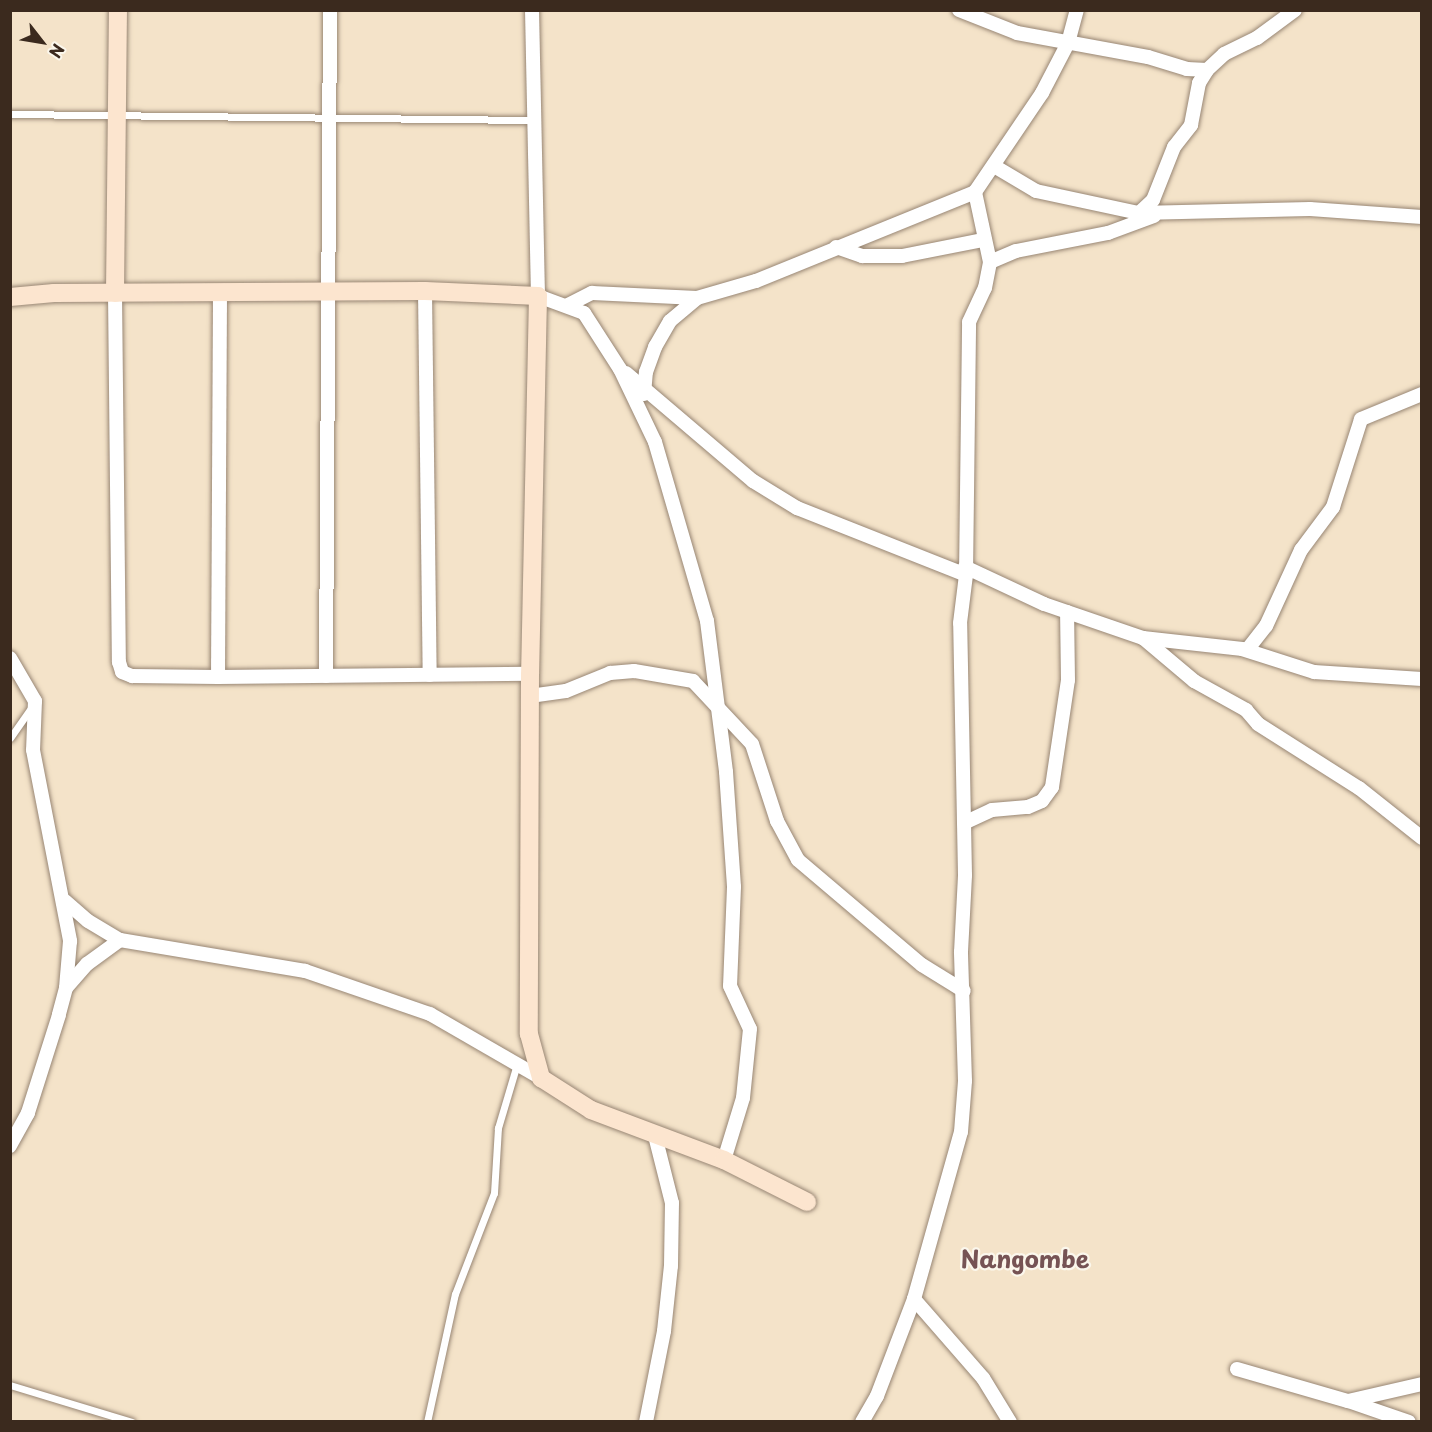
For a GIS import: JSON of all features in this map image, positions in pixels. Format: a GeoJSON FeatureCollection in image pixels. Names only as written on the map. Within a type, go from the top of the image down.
{"type":"FeatureCollection","features":[{"type":"Feature","properties":{"kind":"street"},"geometry":{"type":"LineString","coordinates":[[118,10],[115,293],[118,662],[122,672],[132,676],[218,677],[530,674]]}},
{"type":"Feature","properties":{"kind":"street"},"geometry":{"type":"LineString","coordinates":[[326,676],[330,10]]}},
{"type":"Feature","properties":{"kind":"street"},"geometry":{"type":"LineString","coordinates":[[532,10],[538,296],[530,674],[529,1034],[541,1078]]}},
{"type":"Feature","properties":{"kind":"street"},"geometry":{"type":"LineString","coordinates":[[959,10],[1017,33],[1207,70]]}},
{"type":"Feature","properties":{"kind":"street"},"geometry":{"type":"LineString","coordinates":[[568,304],[592,293],[698,298],[756,281],[975,192],[1042,93],[1068,43],[1077,10]]}},
{"type":"Feature","properties":{"kind":"street"},"geometry":{"type":"LineString","coordinates":[[1139,213],[1153,200],[1174,147],[1191,125],[1199,83],[1207,70],[1224,54],[1257,38],[1295,10]]}},
{"type":"Feature","properties":{"kind":"street"},"geometry":{"type":"LineString","coordinates":[[994,166],[1036,191],[1139,213],[1310,208],[1422,217]]}},
{"type":"Feature","properties":{"kind":"street"},"geometry":{"type":"LineString","coordinates":[[862,1422],[877,1396],[914,1299],[961,1132],[964,823],[960,623],[965,571],[969,322],[985,288],[990,262],[982,240],[975,192]]}},
{"type":"Feature","properties":{"kind":"street"},"geometry":{"type":"LineString","coordinates":[[990,262],[1016,251],[1108,233],[1163,213]]}},
{"type":"Feature","properties":{"kind":"street"},"geometry":{"type":"LineString","coordinates":[[836,247],[862,256],[902,256],[982,240]]}},
{"type":"Feature","properties":{"kind":"street"},"geometry":{"type":"LineString","coordinates":[[10,297],[115,293],[425,291],[538,296],[568,304],[584,313],[620,369],[655,442],[707,621],[734,887],[730,986],[750,1029],[743,1098],[724,1160]]}},
{"type":"Feature","properties":{"kind":"street"},"geometry":{"type":"LineString","coordinates":[[425,291],[430,675]]}},
{"type":"Feature","properties":{"kind":"street"},"geometry":{"type":"LineString","coordinates":[[218,677],[220,292]]}},
{"type":"Feature","properties":{"kind":"street"},"geometry":{"type":"LineString","coordinates":[[643,413],[646,372],[665,329],[698,298]]}},
{"type":"Feature","properties":{"kind":"street"},"geometry":{"type":"LineString","coordinates":[[620,369],[753,481],[797,508],[1067,612],[1143,638],[1247,650],[1314,672],[1422,679]]}},
{"type":"Feature","properties":{"kind":"street"},"geometry":{"type":"LineString","coordinates":[[1247,650],[1266,626],[1300,550],[1333,507],[1361,419],[1422,394]]}},
{"type":"Feature","properties":{"kind":"street"},"geometry":{"type":"LineString","coordinates":[[964,823],[992,810],[1028,807],[1042,801],[1052,787],[1068,680],[1067,612]]}},
{"type":"Feature","properties":{"kind":"street"},"geometry":{"type":"LineString","coordinates":[[1143,638],[1194,681],[1246,710],[1258,724],[1405,821],[1422,838]]}},
{"type":"Feature","properties":{"kind":"street"},"geometry":{"type":"LineString","coordinates":[[10,658],[35,701],[33,750],[65,901],[70,941],[66,988],[28,1113],[10,1146]]}},
{"type":"Feature","properties":{"kind":"street"},"geometry":{"type":"LineString","coordinates":[[530,696],[566,691],[610,673],[634,671],[693,681],[752,744],[777,821],[798,860],[922,965],[964,992]]}},
{"type":"Feature","properties":{"kind":"street"},"geometry":{"type":"LineString","coordinates":[[1405,821],[1422,819]]}},
{"type":"Feature","properties":{"kind":"street"},"geometry":{"type":"LineString","coordinates":[[65,901],[88,921],[120,940],[304,971],[430,1014],[541,1078],[591,1110],[655,1136],[724,1160],[807,1202]]}},
{"type":"Feature","properties":{"kind":"street"},"geometry":{"type":"LineString","coordinates":[[66,988],[87,964],[120,940]]}},
{"type":"Feature","properties":{"kind":"street"},"geometry":{"type":"LineString","coordinates":[[646,1422],[664,1331],[671,1266],[672,1203],[655,1136]]}},
{"type":"Feature","properties":{"kind":"street"},"geometry":{"type":"LineString","coordinates":[[914,1299],[983,1378],[1000,1415],[1010,1422]]}},
{"type":"Feature","properties":{"kind":"street"},"geometry":{"type":"LineString","coordinates":[[1237,1369],[1348,1401],[1409,1422]]}},
{"type":"Feature","properties":{"kind":"street"},"geometry":{"type":"LineString","coordinates":[[1348,1401],[1422,1384]]}},
{"type":"Feature","properties":{"kind":"lane"},"geometry":{"type":"LineString","coordinates":[[10,114],[534,120]]}},
{"type":"Feature","properties":{"kind":"lane"},"geometry":{"type":"LineString","coordinates":[[10,738],[35,701]]}},
{"type":"Feature","properties":{"kind":"lane"},"geometry":{"type":"LineString","coordinates":[[427,1422],[454,1294],[494,1193],[498,1128],[517,1064]]}},
{"type":"Feature","properties":{"kind":"lane"},"geometry":{"type":"LineString","coordinates":[[10,1385],[132,1422]]}},
{"type":"Feature","properties":{"kind":"district","name":"Nangombe"},"geometry":{"type":"Point","coordinates":[1025,1259]}}]}
